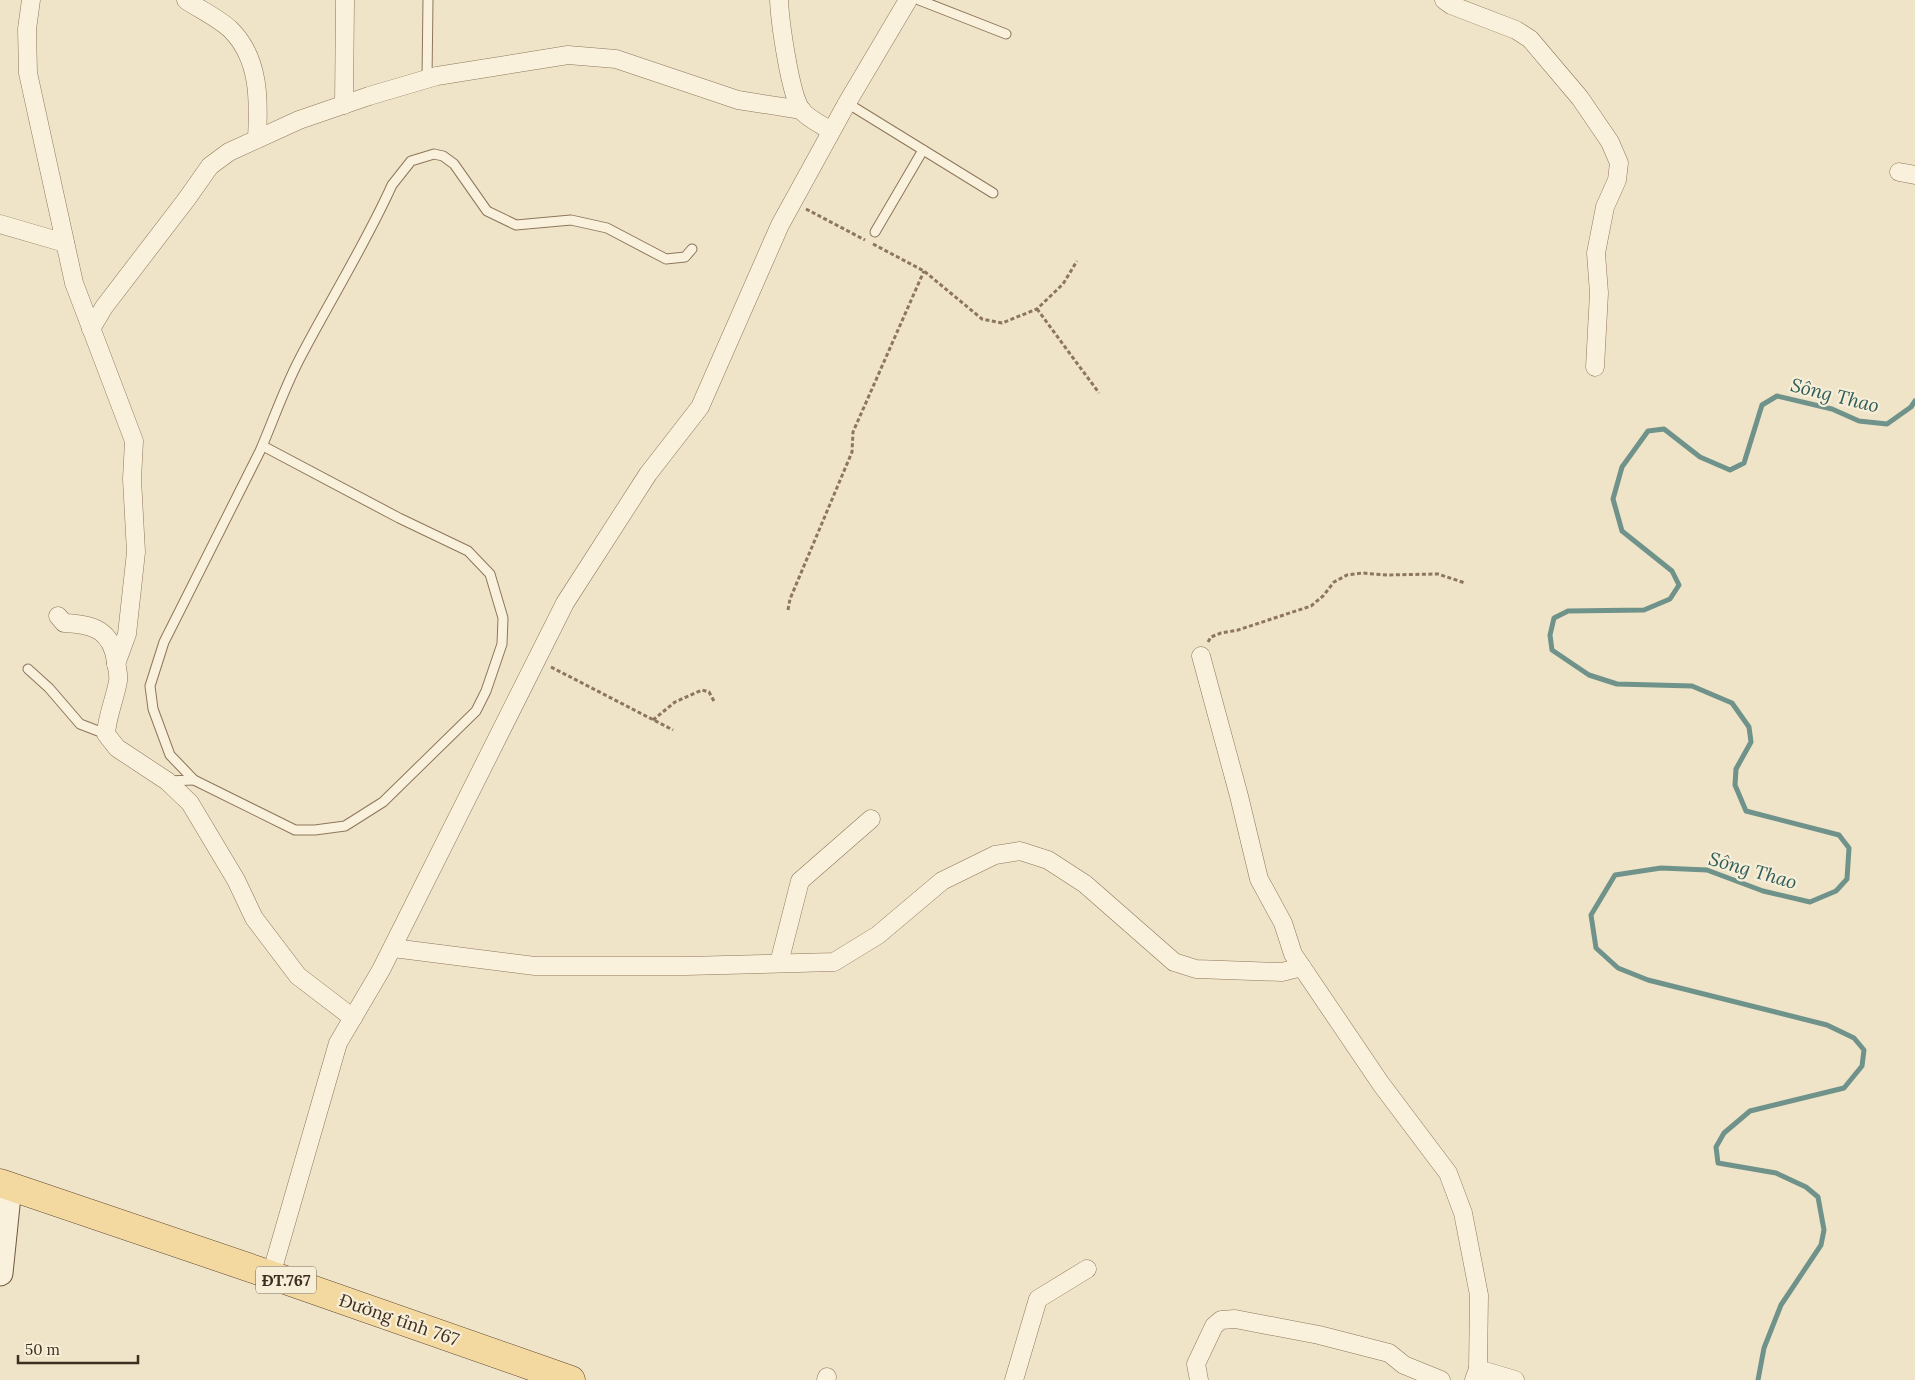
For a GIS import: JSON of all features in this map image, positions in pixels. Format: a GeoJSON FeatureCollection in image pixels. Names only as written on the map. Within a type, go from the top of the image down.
{"type":"FeatureCollection","features":[{"type":"Feature","properties":{"kind":"main road","name":"Đường tỉnh 767"},"geometry":{"type":"LineString","coordinates":[[4,1184],[571,1380]]}},
{"type":"Feature","properties":{"kind":"street"},"geometry":{"type":"LineString","coordinates":[[31,0],[27,29],[28,73],[74,283],[134,441],[132,479],[136,552],[127,634],[116,664]]}},
{"type":"Feature","properties":{"kind":"street"},"geometry":{"type":"LineString","coordinates":[[186,0],[231,30],[245,49],[254,69],[259,103],[257,139]]}},
{"type":"Feature","properties":{"kind":"street"},"geometry":{"type":"LineString","coordinates":[[344,104],[345,0]]}},
{"type":"Feature","properties":{"kind":"street"},"geometry":{"type":"LineString","coordinates":[[779,0],[780,17],[792,85],[802,110]]}},
{"type":"Feature","properties":{"kind":"street"},"geometry":{"type":"LineString","coordinates":[[271,1275],[338,1042],[392,948],[565,603],[648,474],[700,407],[776,234],[831,131],[908,0]]}},
{"type":"Feature","properties":{"kind":"street"},"geometry":{"type":"LineString","coordinates":[[1444,0],[1451,5],[1516,30],[1530,39],[1580,98],[1610,142],[1619,163],[1617,180],[1605,207],[1596,253],[1599,293],[1595,367]]}},
{"type":"Feature","properties":{"kind":"street"},"geometry":{"type":"LineString","coordinates":[[91,329],[104,307],[210,166],[229,152],[299,120],[344,104],[427,79],[568,55],[616,59],[738,100],[802,110],[831,131]]}},
{"type":"Feature","properties":{"kind":"street"},"geometry":{"type":"LineString","coordinates":[[0,224],[65,243]]}},
{"type":"Feature","properties":{"kind":"street"},"geometry":{"type":"LineString","coordinates":[[58,616],[64,623],[82,623],[100,630],[114,647],[118,680],[107,720],[106,734],[117,748],[167,781],[190,803],[236,880],[254,918],[298,976],[353,1018]]}},
{"type":"Feature","properties":{"kind":"street"},"geometry":{"type":"LineString","coordinates":[[1201,656],[1239,796],[1259,879],[1283,923],[1293,954],[1381,1084],[1448,1173],[1464,1213],[1479,1295],[1476,1374],[1515,1380]]}},
{"type":"Feature","properties":{"kind":"street"},"geometry":{"type":"LineString","coordinates":[[779,963],[800,881],[871,819]]}},
{"type":"Feature","properties":{"kind":"street"},"geometry":{"type":"LineString","coordinates":[[392,948],[535,966],[686,966],[834,962],[878,935],[942,881],[995,855],[1020,852],[1048,860],[1085,884],[1174,962],[1196,969],[1282,972],[1302,967]]}},
{"type":"Feature","properties":{"kind":"street"},"geometry":{"type":"LineString","coordinates":[[0,1273],[4,1184]]}},
{"type":"Feature","properties":{"kind":"street"},"geometry":{"type":"LineString","coordinates":[[1014,1380],[1038,1299],[1087,1268]]}},
{"type":"Feature","properties":{"kind":"street"},"geometry":{"type":"LineString","coordinates":[[1199,1380],[1196,1364],[1214,1326],[1221,1320],[1235,1320],[1319,1335],[1389,1353],[1404,1365],[1441,1380]]}},
{"type":"Feature","properties":{"kind":"lane"},"geometry":{"type":"LineString","coordinates":[[427,79],[428,0]]}},
{"type":"Feature","properties":{"kind":"lane"},"geometry":{"type":"LineString","coordinates":[[919,0],[1006,34]]}},
{"type":"Feature","properties":{"kind":"lane"},"geometry":{"type":"LineString","coordinates":[[847,103],[993,193]]}},
{"type":"Feature","properties":{"kind":"lane"},"geometry":{"type":"LineString","coordinates":[[875,232],[923,150]]}},
{"type":"Feature","properties":{"kind":"lane"},"geometry":{"type":"LineString","coordinates":[[263,446],[399,518],[468,551],[490,574],[503,618],[502,644],[486,692],[476,711],[383,802],[345,826],[315,830],[295,830],[194,780],[170,756],[153,709],[150,686],[164,642],[263,446],[298,362],[392,185],[411,160],[434,154],[443,156],[454,164],[488,211],[516,225],[570,220],[608,228],[666,259],[685,257],[692,249]]}},
{"type":"Feature","properties":{"kind":"lane"},"geometry":{"type":"LineString","coordinates":[[28,669],[80,724],[106,734]]}},
{"type":"Feature","properties":{"kind":"lane"},"geometry":{"type":"LineString","coordinates":[[167,781],[194,780]]}},
{"type":"Feature","properties":{"kind":"path"},"geometry":{"type":"LineString","coordinates":[[793,202],[924,271],[982,319],[1002,322],[1037,309],[1063,284],[1077,261]]}},
{"type":"Feature","properties":{"kind":"path"},"geometry":{"type":"LineString","coordinates":[[788,610],[790,599],[852,452],[853,432],[924,271]]}},
{"type":"Feature","properties":{"kind":"path"},"geometry":{"type":"LineString","coordinates":[[1037,309],[1099,393]]}},
{"type":"Feature","properties":{"kind":"path"},"geometry":{"type":"LineString","coordinates":[[1201,656],[1211,638],[1221,633],[1238,630],[1311,606],[1323,596],[1334,582],[1347,575],[1362,573],[1387,575],[1438,574],[1465,583]]}},
{"type":"Feature","properties":{"kind":"path"},"geometry":{"type":"LineString","coordinates":[[537,660],[673,730]]}},
{"type":"Feature","properties":{"kind":"path"},"geometry":{"type":"LineString","coordinates":[[653,720],[675,702],[702,690],[709,692],[715,703]]}},
{"type":"Feature","properties":{"kind":"waterway","name":"Sông Thao"},"geometry":{"type":"LineString","coordinates":[[1758,1380],[1764,1348],[1781,1305],[1821,1245],[1824,1230],[1818,1197],[1806,1187],[1776,1173],[1718,1163],[1716,1147],[1724,1133],[1750,1111],[1844,1088],[1862,1066],[1864,1050],[1854,1038],[1827,1025],[1648,980],[1618,968],[1596,948],[1591,915],[1615,875],[1661,868],[1707,870],[1763,891],[1810,902],[1836,891],[1847,879],[1849,848],[1839,835],[1746,811],[1735,785],[1736,769],[1751,742],[1749,727],[1732,703],[1692,686],[1617,684],[1589,675],[1552,650],[1550,635],[1554,618],[1568,611],[1644,610],[1670,599],[1679,585],[1672,571],[1622,531],[1613,499],[1622,467],[1648,431],[1664,429],[1700,457],[1730,470],[1744,463],[1762,405],[1777,396],[1832,409],[1859,421],[1887,424],[1911,407],[1915,401]]}}]}
